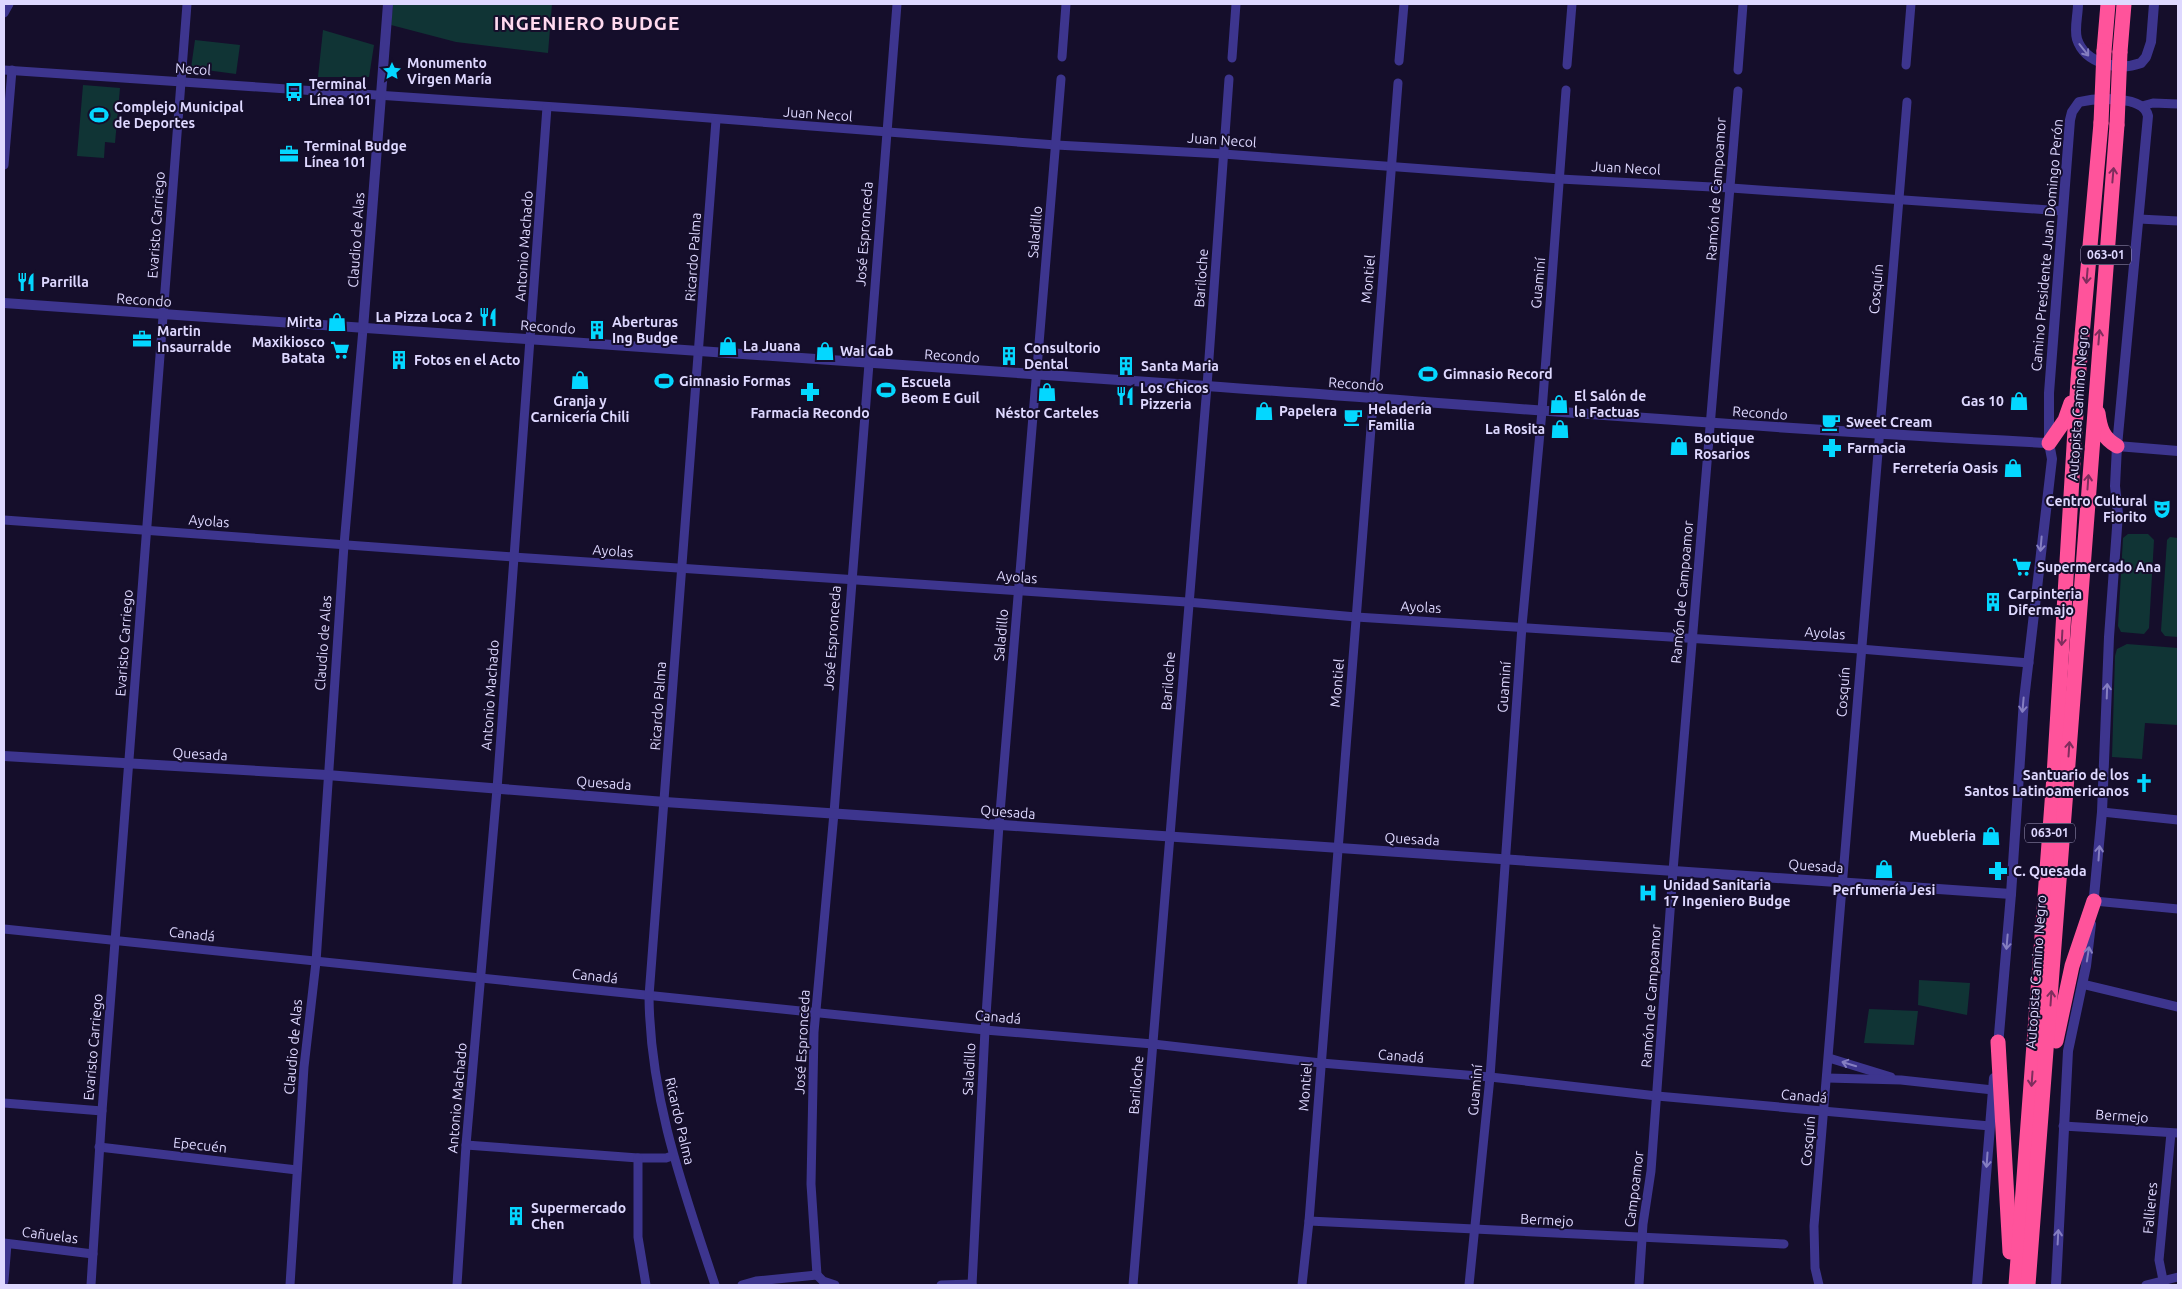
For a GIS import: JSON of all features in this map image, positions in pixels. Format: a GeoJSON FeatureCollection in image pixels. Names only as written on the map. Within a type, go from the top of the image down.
{"type":"FeatureCollection","features":[{"type":"Feature","properties":{"kind":"highway","name":"Autopista Camino Negro"},"geometry":{"type":"LineString","coordinates":[[2016,1285],[2054,776],[2078,380],[2101,123],[2108,4]]}},
{"type":"Feature","properties":{"kind":"highway","name":"Autopista Camino Negro"},"geometry":{"type":"LineString","coordinates":[[2028,1285],[2095,385],[2117,125],[2124,4]]}},
{"type":"Feature","properties":{"kind":"highway"},"geometry":{"type":"LineString","coordinates":[[2049,443],[2065,420],[2078,380]]}},
{"type":"Feature","properties":{"kind":"highway"},"geometry":{"type":"LineString","coordinates":[[2095,385],[2100,429],[2107,440],[2118,446]]}},
{"type":"Feature","properties":{"kind":"highway"},"geometry":{"type":"LineString","coordinates":[[2040,1134],[2062,1005],[2094,901]]}},
{"type":"Feature","properties":{"kind":"highway"},"geometry":{"type":"LineString","coordinates":[[1998,1042],[2010,1224],[2009,1285]]}},
{"type":"Feature","properties":{"kind":"street"},"geometry":{"type":"LineString","coordinates":[[4,13],[9,4]]}},
{"type":"Feature","properties":{"kind":"street","name":"Evaristo Carriego"},"geometry":{"type":"LineString","coordinates":[[91,1285],[99,1147],[186,4]]}},
{"type":"Feature","properties":{"kind":"street","name":"Claudio de Alas"},"geometry":{"type":"LineString","coordinates":[[290,1285],[304,1067],[316,962],[327,775],[344,545],[388,4]]}},
{"type":"Feature","properties":{"kind":"street","name":"José Espronceda"},"geometry":{"type":"LineString","coordinates":[[817,1275],[811,1167],[816,1013],[834,813],[850,580],[897,4]]}},
{"type":"Feature","properties":{"kind":"street"},"geometry":{"type":"LineString","coordinates":[[1062,57],[1066,4]]}},
{"type":"Feature","properties":{"kind":"street"},"geometry":{"type":"LineString","coordinates":[[1232,58],[1236,4]]}},
{"type":"Feature","properties":{"kind":"street"},"geometry":{"type":"LineString","coordinates":[[1399,61],[1404,4]]}},
{"type":"Feature","properties":{"kind":"street"},"geometry":{"type":"LineString","coordinates":[[1567,65],[1572,4]]}},
{"type":"Feature","properties":{"kind":"street"},"geometry":{"type":"LineString","coordinates":[[1738,70],[1744,4]]}},
{"type":"Feature","properties":{"kind":"street"},"geometry":{"type":"LineString","coordinates":[[1906,65],[1911,4]]}},
{"type":"Feature","properties":{"kind":"street"},"geometry":{"type":"LineString","coordinates":[[2078,4],[2076,34],[2082,48],[2095,60],[2108,65],[2124,66],[2141,62],[2149,51],[2154,4]]}},
{"type":"Feature","properties":{"kind":"street"},"geometry":{"type":"LineString","coordinates":[[4,165],[8,70]]}},
{"type":"Feature","properties":{"kind":"street","name":"Necol"},"geometry":{"type":"LineString","coordinates":[[8,70],[380,94]]}},
{"type":"Feature","properties":{"kind":"street","name":"Saladillo"},"geometry":{"type":"LineString","coordinates":[[972,1285],[985,1030],[999,825],[1060,79]]}},
{"type":"Feature","properties":{"kind":"street","name":"Bariloche"},"geometry":{"type":"LineString","coordinates":[[1132,1285],[1170,836],[1187,602],[1207,386],[1229,79]]}},
{"type":"Feature","properties":{"kind":"street","name":"Montiel"},"geometry":{"type":"LineString","coordinates":[[1302,1285],[1309,1221],[1398,83]]}},
{"type":"Feature","properties":{"kind":"street","name":"Guaminí"},"geometry":{"type":"LineString","coordinates":[[1469,1285],[1490,1077],[1522,626],[1542,411],[1566,90]]}},
{"type":"Feature","properties":{"kind":"street","name":"Ramón de Campoamor"},"geometry":{"type":"LineString","coordinates":[[1657,1096],[1692,638],[1738,91]]}},
{"type":"Feature","properties":{"kind":"street","name":"Juan Necol"},"geometry":{"type":"LineString","coordinates":[[380,94],[1056,145],[1223,154],[1560,179],[1731,188],[2063,211]]}},
{"type":"Feature","properties":{"kind":"street","name":"Camino Presidente Juan Domingo Perón"},"geometry":{"type":"LineString","coordinates":[[1978,1285],[2011,894],[2024,700],[2043,520],[2052,459],[2049,443],[2049,393],[2070,120],[2075,107],[2084,101],[2129,100],[2142,106]]}},
{"type":"Feature","properties":{"kind":"street","name":"Cosquín"},"geometry":{"type":"LineString","coordinates":[[1819,1285],[1815,1268],[1814,1226],[1897,200],[1907,102]]}},
{"type":"Feature","properties":{"kind":"street"},"geometry":{"type":"LineString","coordinates":[[2056,1285],[2068,1051],[2082,984],[2094,901],[2102,812],[2109,636],[2118,514],[2115,486],[2148,116],[2142,106],[2153,103],[2178,104]]}},
{"type":"Feature","properties":{"kind":"street","name":"Antonio Machado"},"geometry":{"type":"LineString","coordinates":[[457,1285],[466,1145],[497,789],[548,107]]}},
{"type":"Feature","properties":{"kind":"street","name":"Ricardo Palma"},"geometry":{"type":"LineString","coordinates":[[715,1285],[672,1156],[656,1079],[649,996],[681,569],[700,353],[716,120]]}},
{"type":"Feature","properties":{"kind":"street"},"geometry":{"type":"LineString","coordinates":[[2139,219],[2178,221]]}},
{"type":"Feature","properties":{"kind":"street","name":"Recondo"},"geometry":{"type":"LineString","coordinates":[[4,303],[531,339],[700,353],[1207,386],[1372,400],[1710,424],[1878,435],[2049,443]]}},
{"type":"Feature","properties":{"kind":"street"},"geometry":{"type":"LineString","coordinates":[[2118,446],[2178,452]]}},
{"type":"Feature","properties":{"kind":"street","name":"Ayolas"},"geometry":{"type":"LineString","coordinates":[[4,520],[513,558],[1187,602],[1356,617],[1522,626],[1860,649],[2029,663]]}},
{"type":"Feature","properties":{"kind":"street","name":"Quesada"},"geometry":{"type":"LineString","coordinates":[[4,756],[327,775],[665,802],[1507,858],[2011,894]]}},
{"type":"Feature","properties":{"kind":"street"},"geometry":{"type":"LineString","coordinates":[[2102,812],[2114,815],[2178,820]]}},
{"type":"Feature","properties":{"kind":"street"},"geometry":{"type":"LineString","coordinates":[[2094,901],[2178,909]]}},
{"type":"Feature","properties":{"kind":"street","name":"Canadá"},"geometry":{"type":"LineString","coordinates":[[4,929],[985,1030],[1153,1044],[1321,1063],[1490,1077],[1657,1096],[1990,1126]]}},
{"type":"Feature","properties":{"kind":"street"},"geometry":{"type":"LineString","coordinates":[[2082,984],[2178,1007]]}},
{"type":"Feature","properties":{"kind":"street"},"geometry":{"type":"LineString","coordinates":[[1829,1058],[1901,1080]]}},
{"type":"Feature","properties":{"kind":"street"},"geometry":{"type":"LineString","coordinates":[[1827,1078],[1901,1080],[1993,1090]]}},
{"type":"Feature","properties":{"kind":"street","name":"Campoamor"},"geometry":{"type":"LineString","coordinates":[[1639,1285],[1642,1238],[1652,1171],[1657,1096]]}},
{"type":"Feature","properties":{"kind":"street"},"geometry":{"type":"LineString","coordinates":[[4,1103],[102,1111]]}},
{"type":"Feature","properties":{"kind":"street","name":"Bermejo"},"geometry":{"type":"LineString","coordinates":[[2063,1126],[2174,1133]]}},
{"type":"Feature","properties":{"kind":"street","name":"Fallieres"},"geometry":{"type":"LineString","coordinates":[[2164,1283],[2159,1260],[2174,1133]]}},
{"type":"Feature","properties":{"kind":"street"},"geometry":{"type":"LineString","coordinates":[[466,1145],[638,1158],[666,1158],[672,1156]]}},
{"type":"Feature","properties":{"kind":"street","name":"Epecuén"},"geometry":{"type":"LineString","coordinates":[[99,1147],[297,1170]]}},
{"type":"Feature","properties":{"kind":"street"},"geometry":{"type":"LineString","coordinates":[[638,1158],[638,1237],[646,1285]]}},
{"type":"Feature","properties":{"kind":"street","name":"Bermejo"},"geometry":{"type":"LineString","coordinates":[[1309,1221],[1784,1244]]}},
{"type":"Feature","properties":{"kind":"street"},"geometry":{"type":"LineString","coordinates":[[4,1281],[5,1243]]}},
{"type":"Feature","properties":{"kind":"street","name":"Cañuelas"},"geometry":{"type":"LineString","coordinates":[[5,1243],[93,1254]]}},
{"type":"Feature","properties":{"kind":"street"},"geometry":{"type":"LineString","coordinates":[[742,1285],[756,1281],[817,1275],[823,1281],[835,1285]]}},
{"type":"Feature","properties":{"kind":"street"},"geometry":{"type":"LineString","coordinates":[[2146,1285],[2164,1283],[2178,1277]]}},
{"type":"Feature","properties":{"kind":"street"},"geometry":{"type":"LineString","coordinates":[[941,1285],[972,1285]]}},
{"type":"Feature","properties":{"kind":"green space"},"geometry":{"type":"Polygon","coordinates":[[[393,4],[552,4],[548,53],[456,42],[391,25],[393,4]]]}},
{"type":"Feature","properties":{"kind":"green space"},"geometry":{"type":"Polygon","coordinates":[[[323,30],[374,45],[369,77],[318,77],[323,30]]]}},
{"type":"Feature","properties":{"kind":"green space"},"geometry":{"type":"Polygon","coordinates":[[[195,40],[240,45],[236,74],[191,68],[195,40]]]}},
{"type":"Feature","properties":{"kind":"green space","name":"Complejo Municipal de Deportes"},"geometry":{"type":"Polygon","coordinates":[[[83,85],[120,88],[115,143],[105,142],[104,158],[77,156],[83,85]]]}},
{"type":"Feature","properties":{"kind":"green space"},"geometry":{"type":"Polygon","coordinates":[[[2128,534],[2148,534],[2154,540],[2149,628],[2144,634],[2121,632],[2118,626],[2123,538],[2128,534]]]}},
{"type":"Feature","properties":{"kind":"green space"},"geometry":{"type":"Polygon","coordinates":[[[2170,537],[2178,538],[2178,637],[2165,636],[2161,631],[2167,540],[2170,537]]]}},
{"type":"Feature","properties":{"kind":"green space"},"geometry":{"type":"Polygon","coordinates":[[[2127,644],[2178,648],[2178,725],[2145,723],[2142,759],[2112,757],[2115,656],[2117,649],[2127,644]]]}},
{"type":"Feature","properties":{"kind":"green space"},"geometry":{"type":"Polygon","coordinates":[[[1919,980],[1970,983],[1967,1015],[1918,1005],[1919,980]]]}},
{"type":"Feature","properties":{"kind":"green space"},"geometry":{"type":"Polygon","coordinates":[[[1869,1009],[1918,1011],[1914,1045],[1864,1043],[1869,1009]]]}},
{"type":"Feature","properties":{"kind":"place","name":"Monumento Virgen María"},"geometry":{"type":"Point","coordinates":[392,71]}},
{"type":"Feature","properties":{"kind":"place","name":"Terminal Línea 101"},"geometry":{"type":"Point","coordinates":[294,92]}},
{"type":"Feature","properties":{"kind":"place","name":"Complejo Municipal de Deportes"},"geometry":{"type":"Point","coordinates":[99,115]}},
{"type":"Feature","properties":{"kind":"place","name":"Terminal Budge Línea 101"},"geometry":{"type":"Point","coordinates":[289,154]}},
{"type":"Feature","properties":{"kind":"place","name":"Parrilla"},"geometry":{"type":"Point","coordinates":[26,282]}},
{"type":"Feature","properties":{"kind":"place","name":"La Pizza Loca 2"},"geometry":{"type":"Point","coordinates":[488,317]}},
{"type":"Feature","properties":{"kind":"place","name":"Mirta"},"geometry":{"type":"Point","coordinates":[337,322]}},
{"type":"Feature","properties":{"kind":"place","name":"Aberturas Ing Budge"},"geometry":{"type":"Point","coordinates":[597,330]}},
{"type":"Feature","properties":{"kind":"place","name":"Martin Insaurralde"},"geometry":{"type":"Point","coordinates":[142,339]}},
{"type":"Feature","properties":{"kind":"place","name":"La Juana"},"geometry":{"type":"Point","coordinates":[728,346]}},
{"type":"Feature","properties":{"kind":"place","name":"Maxikiosco Batata"},"geometry":{"type":"Point","coordinates":[340,350]}},
{"type":"Feature","properties":{"kind":"place","name":"Wai Gab"},"geometry":{"type":"Point","coordinates":[825,351]}},
{"type":"Feature","properties":{"kind":"place","name":"Consultorio Dental"},"geometry":{"type":"Point","coordinates":[1009,356]}},
{"type":"Feature","properties":{"kind":"place","name":"Fotos en el Acto"},"geometry":{"type":"Point","coordinates":[399,360]}},
{"type":"Feature","properties":{"kind":"place","name":"Santa Maria"},"geometry":{"type":"Point","coordinates":[1126,366]}},
{"type":"Feature","properties":{"kind":"place","name":"Gimnasio Record"},"geometry":{"type":"Point","coordinates":[1428,374]}},
{"type":"Feature","properties":{"kind":"place","name":"Granja y Carnicería Chili"},"geometry":{"type":"Point","coordinates":[580,380]}},
{"type":"Feature","properties":{"kind":"place","name":"Gimnasio Formas"},"geometry":{"type":"Point","coordinates":[664,381]}},
{"type":"Feature","properties":{"kind":"place","name":"Escuela Beom E Guil"},"geometry":{"type":"Point","coordinates":[886,390]}},
{"type":"Feature","properties":{"kind":"place","name":"Farmacia Recondo"},"geometry":{"type":"Point","coordinates":[810,392]}},
{"type":"Feature","properties":{"kind":"place","name":"Néstor Carteles"},"geometry":{"type":"Point","coordinates":[1047,392]}},
{"type":"Feature","properties":{"kind":"place","name":"Los Chicos Pizzeria"},"geometry":{"type":"Point","coordinates":[1125,396]}},
{"type":"Feature","properties":{"kind":"place","name":"Gas 10"},"geometry":{"type":"Point","coordinates":[2019,401]}},
{"type":"Feature","properties":{"kind":"place","name":"El Salón de la Factuas"},"geometry":{"type":"Point","coordinates":[1559,404]}},
{"type":"Feature","properties":{"kind":"place","name":"Papelera"},"geometry":{"type":"Point","coordinates":[1264,411]}},
{"type":"Feature","properties":{"kind":"place","name":"Heladería Familia"},"geometry":{"type":"Point","coordinates":[1353,417]}},
{"type":"Feature","properties":{"kind":"place","name":"Sweet Cream"},"geometry":{"type":"Point","coordinates":[1831,422]}},
{"type":"Feature","properties":{"kind":"place","name":"La Rosita"},"geometry":{"type":"Point","coordinates":[1560,429]}},
{"type":"Feature","properties":{"kind":"place","name":"Boutique Rosarios"},"geometry":{"type":"Point","coordinates":[1679,446]}},
{"type":"Feature","properties":{"kind":"place","name":"Farmacia"},"geometry":{"type":"Point","coordinates":[1832,448]}},
{"type":"Feature","properties":{"kind":"place","name":"Ferretería Oasis"},"geometry":{"type":"Point","coordinates":[2013,468]}},
{"type":"Feature","properties":{"kind":"place","name":"Centro Cultural Fiorito"},"geometry":{"type":"Point","coordinates":[2162,509]}},
{"type":"Feature","properties":{"kind":"place","name":"Supermercado Ana"},"geometry":{"type":"Point","coordinates":[2022,567]}},
{"type":"Feature","properties":{"kind":"place","name":"Carpinteria Difermajo"},"geometry":{"type":"Point","coordinates":[1993,602]}},
{"type":"Feature","properties":{"kind":"place","name":"Santuario de los Santos Latinoamericanos"},"geometry":{"type":"Point","coordinates":[2144,783]}},
{"type":"Feature","properties":{"kind":"place","name":"Muebleria"},"geometry":{"type":"Point","coordinates":[1991,836]}},
{"type":"Feature","properties":{"kind":"place","name":"Perfumería Jesi"},"geometry":{"type":"Point","coordinates":[1884,869]}},
{"type":"Feature","properties":{"kind":"place","name":"C. Quesada"},"geometry":{"type":"Point","coordinates":[1998,871]}},
{"type":"Feature","properties":{"kind":"place","name":"Unidad Sanitaria 17 Ingeniero Budge"},"geometry":{"type":"Point","coordinates":[1648,893]}},
{"type":"Feature","properties":{"kind":"place","name":"Supermercado Chen"},"geometry":{"type":"Point","coordinates":[516,1216]}},
{"type":"Feature","properties":{"kind":"district","name":"INGENIERO BUDGE"},"geometry":{"type":"Point","coordinates":[587,23]}}]}
